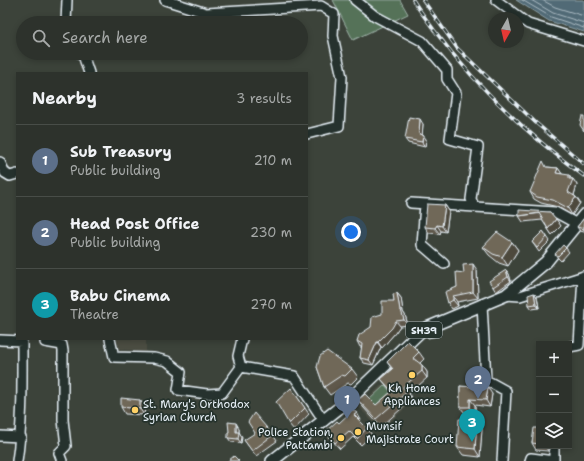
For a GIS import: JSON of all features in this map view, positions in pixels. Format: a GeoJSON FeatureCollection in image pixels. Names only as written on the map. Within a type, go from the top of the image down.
{"type":"FeatureCollection","features":[{"type":"Feature","properties":{"kind":"main road","name":"SH39"},"geometry":{"type":"LineString","coordinates":[[272,461],[348,401],[422,330],[506,295],[546,262],[580,220]]}},
{"type":"Feature","properties":{"kind":"street"},"geometry":{"type":"LineString","coordinates":[[66,0],[66,16]]}},
{"type":"Feature","properties":{"kind":"street"},"geometry":{"type":"LineString","coordinates":[[165,0],[206,14],[321,6],[334,14],[333,36],[342,77],[339,126],[308,134]]}},
{"type":"Feature","properties":{"kind":"street"},"geometry":{"type":"LineString","coordinates":[[356,0],[375,16],[422,41],[447,70],[447,79],[456,93],[450,139],[478,147],[471,199],[474,206]]}},
{"type":"Feature","properties":{"kind":"street"},"geometry":{"type":"LineString","coordinates":[[496,0],[528,24],[584,41]]}},
{"type":"Feature","properties":{"kind":"street"},"geometry":{"type":"LineString","coordinates":[[85,60],[89,72]]}},
{"type":"Feature","properties":{"kind":"street"},"geometry":{"type":"LineString","coordinates":[[0,162],[5,173],[10,176],[16,174]]}},
{"type":"Feature","properties":{"kind":"street"},"geometry":{"type":"LineString","coordinates":[[411,203],[555,212],[580,220]]}},
{"type":"Feature","properties":{"kind":"street"},"geometry":{"type":"LineString","coordinates":[[425,204],[422,245],[444,264]]}},
{"type":"Feature","properties":{"kind":"street"},"geometry":{"type":"LineString","coordinates":[[506,295],[520,296],[583,276],[579,345],[572,346]]}},
{"type":"Feature","properties":{"kind":"street"},"geometry":{"type":"LineString","coordinates":[[482,304],[486,380],[506,391],[502,461]]}},
{"type":"Feature","properties":{"kind":"street"},"geometry":{"type":"LineString","coordinates":[[0,340],[22,341],[21,437],[17,461]]}},
{"type":"Feature","properties":{"kind":"street"},"geometry":{"type":"LineString","coordinates":[[45,340],[45,342],[62,345],[63,351],[63,420],[66,446],[59,453],[62,461]]}},
{"type":"Feature","properties":{"kind":"street"},"geometry":{"type":"LineString","coordinates":[[110,340],[114,357],[154,358],[167,361],[181,372],[178,390],[207,394],[222,393],[241,367]]}},
{"type":"Feature","properties":{"kind":"street"},"geometry":{"type":"LineString","coordinates":[[241,367],[238,356],[242,340]]}},
{"type":"Feature","properties":{"kind":"street"},"geometry":{"type":"LineString","coordinates":[[241,367],[294,376],[324,421]]}},
{"type":"Feature","properties":{"kind":"street"},"geometry":{"type":"LineString","coordinates":[[0,436],[21,437]]}},
{"type":"Feature","properties":{"kind":"street"},"geometry":{"type":"LineString","coordinates":[[530,461],[531,458],[554,461],[554,449]]}},
{"type":"Feature","properties":{"kind":"shaded area"},"geometry":{"type":"Polygon","coordinates":[[[117,340],[146,340],[146,352],[119,349],[117,340]]]}},
{"type":"Feature","properties":{"kind":"shaded area"},"geometry":{"type":"Polygon","coordinates":[[[392,375],[414,401],[380,430],[359,407],[392,375]]]}},
{"type":"Feature","properties":{"kind":"green space"},"geometry":{"type":"Polygon","coordinates":[[[333,0],[400,0],[408,14],[353,40],[333,0]]]}},
{"type":"Feature","properties":{"kind":"green space"},"geometry":{"type":"Polygon","coordinates":[[[385,385],[396,398],[381,411],[370,399],[385,385]]]}},
{"type":"Feature","properties":{"kind":"water"},"geometry":{"type":"Polygon","coordinates":[[[516,0],[584,0],[584,32],[549,21],[516,0]]]}},
{"type":"Feature","properties":{"kind":"building"},"geometry":{"type":"Polygon","coordinates":[[[582,116],[584,116],[584,131],[580,125],[582,116]]]}},
{"type":"Feature","properties":{"kind":"building"},"geometry":{"type":"Polygon","coordinates":[[[409,117],[420,119],[419,134],[423,135],[422,142],[405,139],[409,117]]]}},
{"type":"Feature","properties":{"kind":"building"},"geometry":{"type":"Polygon","coordinates":[[[543,161],[546,167],[558,168],[556,173],[569,175],[569,179],[573,179],[568,192],[576,197],[568,208],[553,200],[537,197],[530,192],[543,161]]]}},
{"type":"Feature","properties":{"kind":"building"},"geometry":{"type":"Polygon","coordinates":[[[427,204],[445,205],[442,226],[437,225],[435,228],[425,227],[427,204]]]}},
{"type":"Feature","properties":{"kind":"building"},"geometry":{"type":"Polygon","coordinates":[[[519,210],[550,212],[556,219],[548,229],[539,213],[519,216],[519,210]]]}},
{"type":"Feature","properties":{"kind":"building"},"geometry":{"type":"Polygon","coordinates":[[[584,218],[584,229],[577,227],[584,218]]]}},
{"type":"Feature","properties":{"kind":"building"},"geometry":{"type":"Polygon","coordinates":[[[543,231],[547,237],[537,248],[532,242],[543,231]]]}},
{"type":"Feature","properties":{"kind":"building"},"geometry":{"type":"Polygon","coordinates":[[[497,232],[512,242],[502,257],[493,254],[483,247],[497,232]]]}},
{"type":"Feature","properties":{"kind":"building"},"geometry":{"type":"Polygon","coordinates":[[[563,245],[566,248],[558,256],[555,254],[563,245]]]}},
{"type":"Feature","properties":{"kind":"building"},"geometry":{"type":"Polygon","coordinates":[[[473,264],[473,292],[453,296],[453,300],[448,303],[445,292],[457,287],[456,272],[464,273],[463,265],[473,264]]]}},
{"type":"Feature","properties":{"kind":"building"},"geometry":{"type":"Polygon","coordinates":[[[506,270],[508,277],[493,287],[489,281],[506,270]]]}},
{"type":"Feature","properties":{"kind":"building"},"geometry":{"type":"Polygon","coordinates":[[[397,293],[400,310],[404,320],[396,321],[392,328],[377,342],[369,360],[360,358],[362,344],[357,341],[359,335],[371,327],[372,317],[382,314],[382,301],[394,301],[393,294],[397,293]]]}},
{"type":"Feature","properties":{"kind":"building"},"geometry":{"type":"Polygon","coordinates":[[[534,293],[536,304],[529,305],[528,295],[534,293]]]}},
{"type":"Feature","properties":{"kind":"building"},"geometry":{"type":"Polygon","coordinates":[[[434,327],[435,332],[425,334],[425,331],[434,327]]]}},
{"type":"Feature","properties":{"kind":"building"},"geometry":{"type":"Polygon","coordinates":[[[408,341],[419,352],[413,358],[422,365],[422,371],[403,387],[407,392],[376,419],[358,400],[365,394],[376,405],[392,391],[381,379],[393,369],[387,362],[408,341]]]}},
{"type":"Feature","properties":{"kind":"building"},"geometry":{"type":"Polygon","coordinates":[[[327,351],[352,369],[345,376],[342,375],[324,387],[317,367],[320,356],[327,351]]]}},
{"type":"Feature","properties":{"kind":"building"},"geometry":{"type":"Polygon","coordinates":[[[460,386],[488,388],[486,400],[470,399],[470,407],[460,407],[460,386]]]}},
{"type":"Feature","properties":{"kind":"building"},"geometry":{"type":"Polygon","coordinates":[[[291,388],[305,408],[289,424],[276,402],[291,388]]]}},
{"type":"Feature","properties":{"kind":"building"},"geometry":{"type":"Polygon","coordinates":[[[121,398],[140,400],[140,409],[121,407],[121,398]]]}},
{"type":"Feature","properties":{"kind":"building"},"geometry":{"type":"Polygon","coordinates":[[[353,410],[357,413],[354,415],[367,428],[357,439],[349,431],[335,443],[325,432],[337,421],[339,423],[353,410]]]}},
{"type":"Feature","properties":{"kind":"building"},"geometry":{"type":"Polygon","coordinates":[[[254,413],[273,435],[252,451],[244,440],[255,433],[248,422],[254,413]]]}},
{"type":"Feature","properties":{"kind":"building"},"geometry":{"type":"Polygon","coordinates":[[[459,419],[477,420],[475,449],[457,447],[459,419]]]}},
{"type":"Feature","properties":{"kind":"building"},"geometry":{"type":"Polygon","coordinates":[[[228,422],[236,423],[236,432],[239,432],[238,439],[228,438],[228,422]]]}},
{"type":"Feature","properties":{"kind":"building"},"geometry":{"type":"Polygon","coordinates":[[[534,428],[536,428],[536,444],[532,443],[534,428]]]}},
{"type":"Feature","properties":{"kind":"building"},"geometry":{"type":"Polygon","coordinates":[[[234,456],[239,461],[228,461],[234,456]]]}},
{"type":"Feature","properties":{"kind":"railway"},"geometry":{"type":"LineString","coordinates":[[413,0],[450,51],[485,90],[523,127],[584,176]]}},
{"type":"Feature","properties":{"kind":"railway"},"geometry":{"type":"LineString","coordinates":[[423,0],[457,48],[536,123],[584,164]]}},
{"type":"Feature","properties":{"kind":"place","name":"Kh Home Appliances"},"geometry":{"type":"Point","coordinates":[412,375]}},
{"type":"Feature","properties":{"kind":"place","name":"Head Post Office"},"geometry":{"type":"Point","coordinates":[478,399]}},
{"type":"Feature","properties":{"kind":"place","name":"St. Mary's Orthodox Syrian Church"},"geometry":{"type":"Point","coordinates":[135,410]}},
{"type":"Feature","properties":{"kind":"place","name":"Sub Treasury"},"geometry":{"type":"Point","coordinates":[347,419]}},
{"type":"Feature","properties":{"kind":"place","name":"Munsif Majistrate Court"},"geometry":{"type":"Point","coordinates":[358,432]}},
{"type":"Feature","properties":{"kind":"place","name":"Police Station, Pattambi"},"geometry":{"type":"Point","coordinates":[341,438]}},
{"type":"Feature","properties":{"kind":"place","name":"Babu Cinema"},"geometry":{"type":"Point","coordinates":[472,442]}}]}
